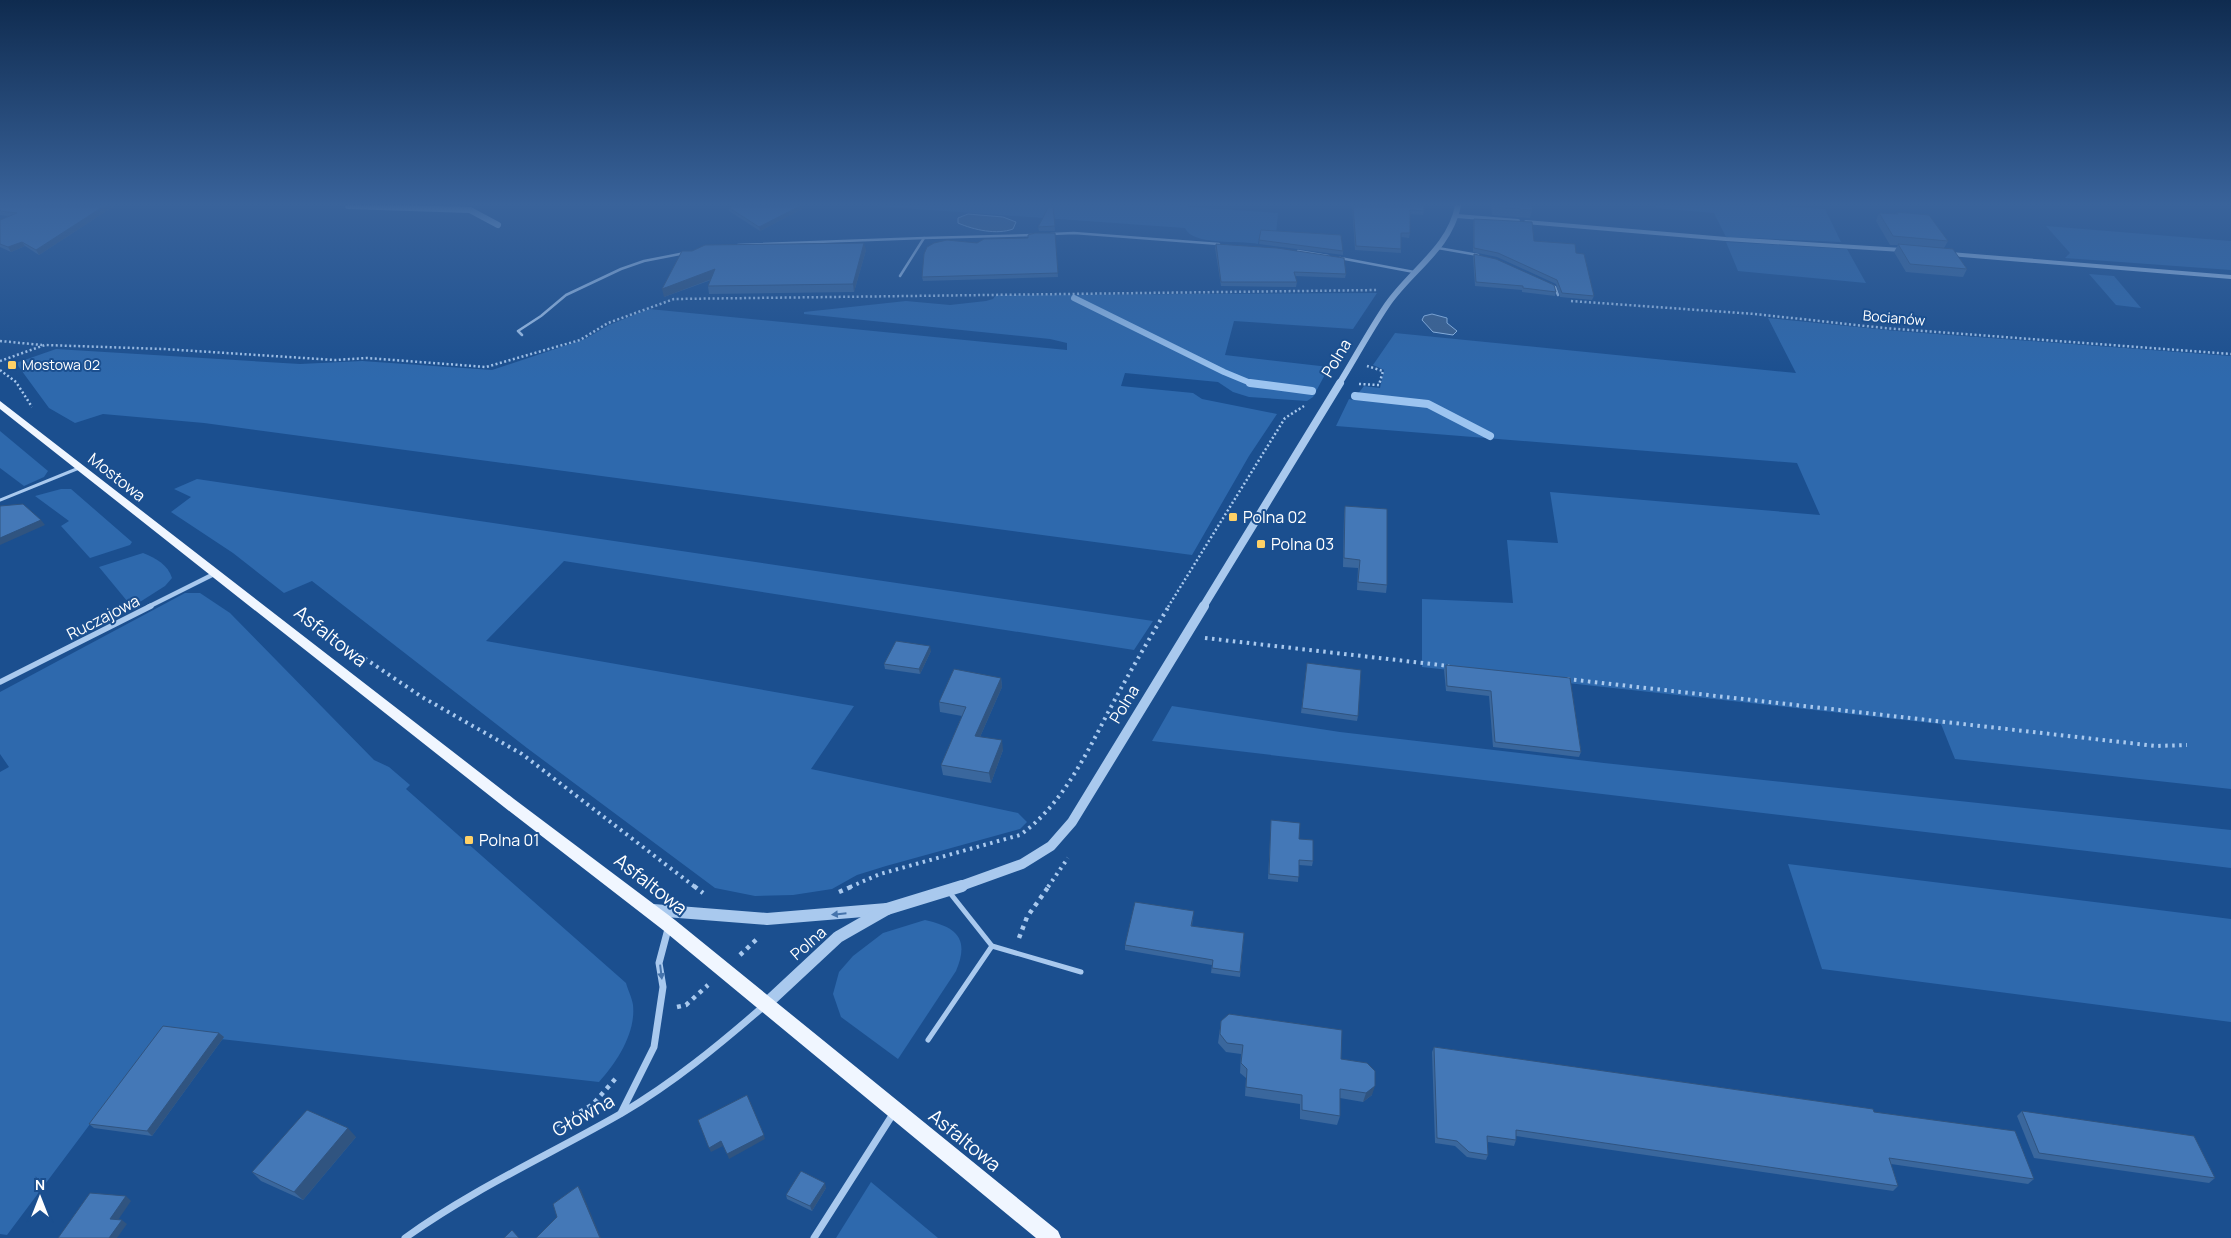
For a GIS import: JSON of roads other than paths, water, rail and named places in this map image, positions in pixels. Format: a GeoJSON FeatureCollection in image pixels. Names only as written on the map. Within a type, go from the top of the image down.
{"type":"FeatureCollection","features":[{"type":"Feature","properties":{"kind":"main road","name":"Mostowa"},"geometry":{"type":"LineString","coordinates":[[0,404],[79,468],[216,573]]}},
{"type":"Feature","properties":{"kind":"main road","name":"Asfaltowa"},"geometry":{"type":"LineString","coordinates":[[216,573],[508,803],[669,925],[1051,1238]]}},
{"type":"Feature","properties":{"kind":"street","name":"Polna"},"geometry":{"type":"LineString","coordinates":[[765,1005],[821,951],[838,938],[887,909],[1022,864],[1051,846],[1072,822],[1184,636],[1397,292],[1422,264]]}},
{"type":"Feature","properties":{"kind":"street"},"geometry":{"type":"LineString","coordinates":[[2068,264],[2231,277]]}},
{"type":"Feature","properties":{"kind":"street","name":"Ruczajowa"},"geometry":{"type":"LineString","coordinates":[[0,682],[216,573]]}},
{"type":"Feature","properties":{"kind":"street"},"geometry":{"type":"LineString","coordinates":[[650,910],[767,919],[887,909]]}},
{"type":"Feature","properties":{"kind":"street"},"geometry":{"type":"LineString","coordinates":[[621,1113],[654,1047],[662,1011],[663,987],[660,963],[669,925]]}},
{"type":"Feature","properties":{"kind":"street","name":"Główna"},"geometry":{"type":"LineString","coordinates":[[405,1238],[482,1188],[621,1113],[687,1071],[765,1005]]}},
{"type":"Feature","properties":{"kind":"street"},"geometry":{"type":"LineString","coordinates":[[814,1238],[895,1111]]}},
{"type":"Feature","properties":{"kind":"lane"},"geometry":{"type":"LineString","coordinates":[[522,335],[518,331],[541,316],[566,295],[637,264]]}},
{"type":"Feature","properties":{"kind":"lane"},"geometry":{"type":"LineString","coordinates":[[900,276],[908,264]]}},
{"type":"Feature","properties":{"kind":"lane"},"geometry":{"type":"LineString","coordinates":[[1367,264],[1414,272]]}},
{"type":"Feature","properties":{"kind":"lane"},"geometry":{"type":"LineString","coordinates":[[1547,284],[1555,287],[1558,295]]}},
{"type":"Feature","properties":{"kind":"lane"},"geometry":{"type":"LineString","coordinates":[[0,500],[79,468]]}},
{"type":"Feature","properties":{"kind":"lane"},"geometry":{"type":"LineString","coordinates":[[948,890],[992,946],[1081,972]]}},
{"type":"Feature","properties":{"kind":"lane"},"geometry":{"type":"LineString","coordinates":[[928,1040],[992,946]]}},
{"type":"Feature","properties":{"kind":"waterway"},"geometry":{"type":"LineString","coordinates":[[1074,298],[1224,372],[1251,383]]}},
{"type":"Feature","properties":{"kind":"waterway"},"geometry":{"type":"LineString","coordinates":[[1251,383],[1312,391]]}},
{"type":"Feature","properties":{"kind":"waterway"},"geometry":{"type":"LineString","coordinates":[[1355,396],[1428,404],[1490,436]]}},
{"type":"Feature","properties":{"kind":"place","name":"Mostowa 02"},"geometry":{"type":"Point","coordinates":[12,365]}},
{"type":"Feature","properties":{"kind":"place","name":"Polna 02"},"geometry":{"type":"Point","coordinates":[1233,517]}},
{"type":"Feature","properties":{"kind":"place","name":"Polna 03"},"geometry":{"type":"Point","coordinates":[1261,544]}},
{"type":"Feature","properties":{"kind":"place","name":"Polna 01"},"geometry":{"type":"Point","coordinates":[469,840]}}]}
